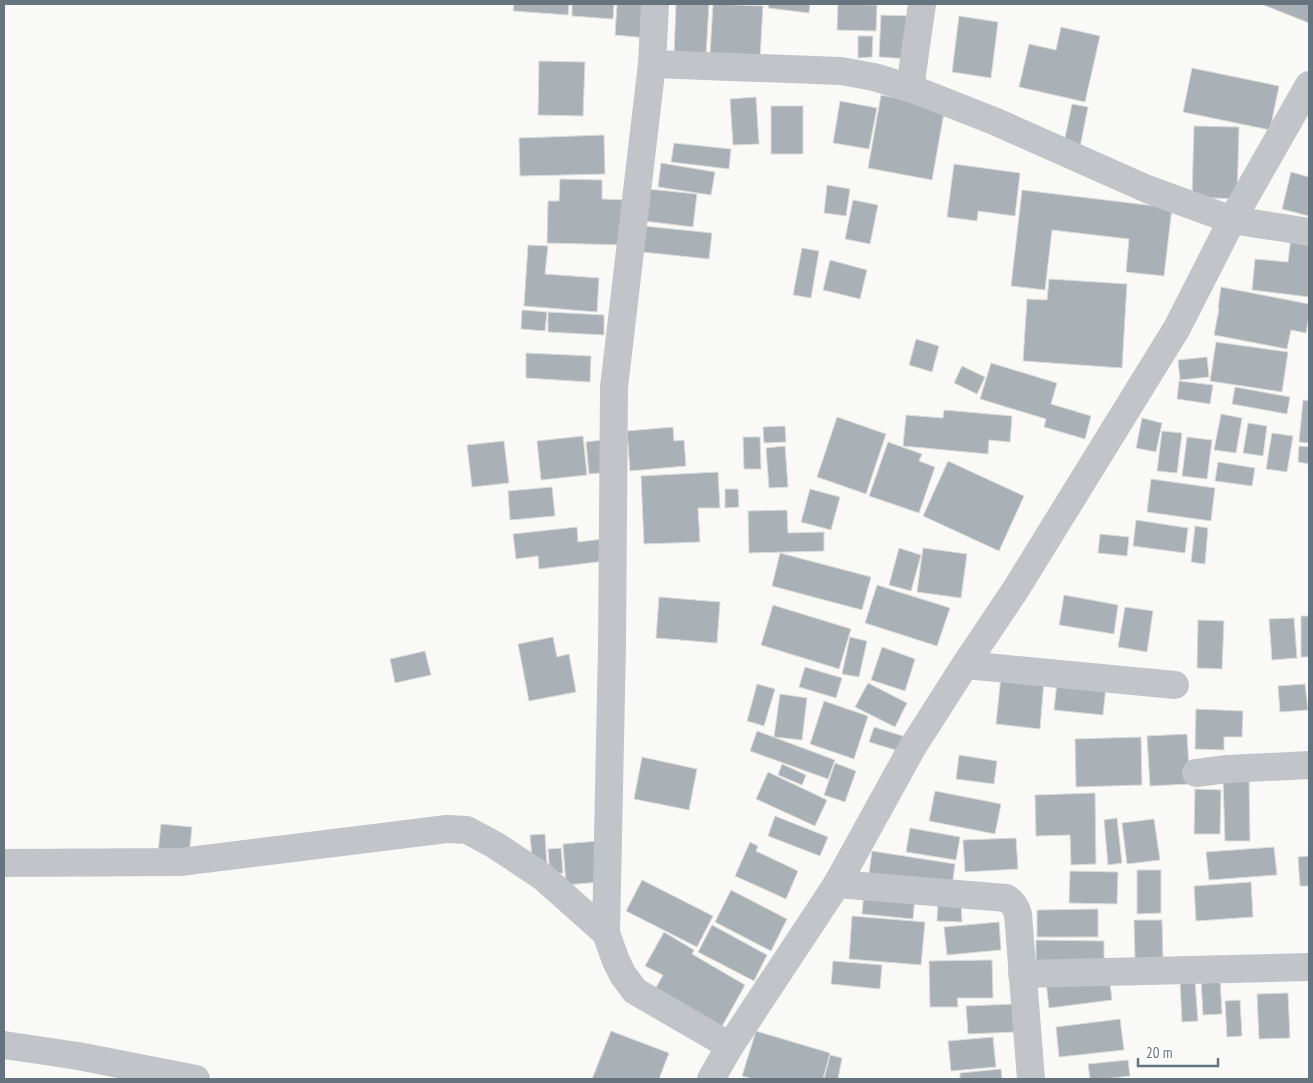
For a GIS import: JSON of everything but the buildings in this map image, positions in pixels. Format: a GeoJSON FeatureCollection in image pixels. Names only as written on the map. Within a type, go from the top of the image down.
{"type":"FeatureCollection","features":[{"type":"Feature","properties":{"kind":"street"},"geometry":{"type":"LineString","coordinates":[[655,4],[652,64],[614,387],[606,932],[616,961],[623,975],[635,991],[730,1046]]}},
{"type":"Feature","properties":{"kind":"street"},"geometry":{"type":"LineString","coordinates":[[910,88],[922,4]]}},
{"type":"Feature","properties":{"kind":"street"},"geometry":{"type":"LineString","coordinates":[[652,64],[840,71],[874,77],[910,88],[994,121],[1147,189],[1232,220],[1309,232]]}},
{"type":"Feature","properties":{"kind":"street"},"geometry":{"type":"LineString","coordinates":[[710,1079],[837,884],[912,748],[1016,589],[1177,328],[1232,220],[1309,85]]}},
{"type":"Feature","properties":{"kind":"street"},"geometry":{"type":"LineString","coordinates":[[965,665],[1175,685]]}},
{"type":"Feature","properties":{"kind":"street"},"geometry":{"type":"LineString","coordinates":[[1196,773],[1226,769],[1309,765]]}},
{"type":"Feature","properties":{"kind":"street"},"geometry":{"type":"LineString","coordinates":[[4,862],[180,862],[446,829],[467,830],[496,845],[543,878],[606,932]]}},
{"type":"Feature","properties":{"kind":"street"},"geometry":{"type":"LineString","coordinates":[[837,884],[1006,898],[1012,902],[1017,908],[1018,914],[1031,1079]]}},
{"type":"Feature","properties":{"kind":"street"},"geometry":{"type":"LineString","coordinates":[[1022,974],[1309,967]]}},
{"type":"Feature","properties":{"kind":"street"},"geometry":{"type":"LineString","coordinates":[[4,1045],[78,1056],[196,1079]]}}]}
